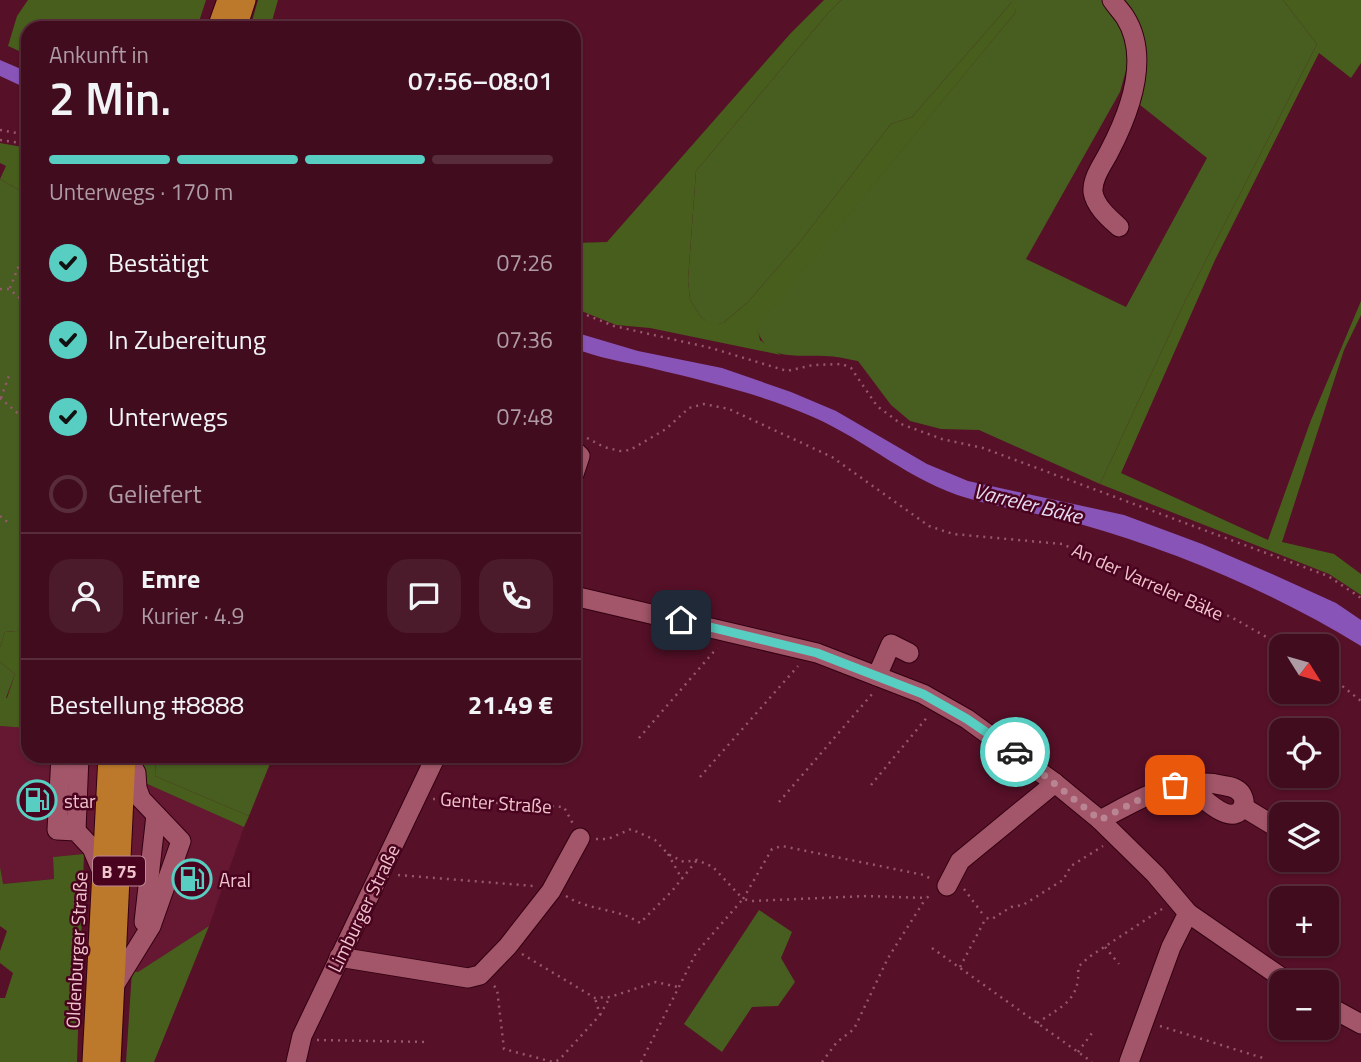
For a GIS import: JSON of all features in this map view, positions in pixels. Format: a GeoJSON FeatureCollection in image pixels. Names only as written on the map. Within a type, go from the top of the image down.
{"type":"FeatureCollection","features":[{"type":"Feature","properties":{"kind":"highway"},"geometry":{"type":"LineString","coordinates":[[220,21],[228,0]]}},
{"type":"Feature","properties":{"kind":"highway"},"geometry":{"type":"LineString","coordinates":[[238,21],[245,0]]}},
{"type":"Feature","properties":{"kind":"highway","name":"Oldenburger Straße"},"geometry":{"type":"LineString","coordinates":[[93,1062],[109,763]]}},
{"type":"Feature","properties":{"kind":"highway","name":"Oldenburger Straße"},"geometry":{"type":"LineString","coordinates":[[110,1062],[126,763]]}},
{"type":"Feature","properties":{"kind":"street"},"geometry":{"type":"LineString","coordinates":[[1112,0],[1126,18],[1134,39],[1137,68],[1120,130],[1094,180],[1093,193],[1104,213],[1119,227]]}},
{"type":"Feature","properties":{"kind":"street"},"geometry":{"type":"LineString","coordinates":[[581,598],[806,650],[923,694],[985,731],[1055,783],[1100,820],[1188,913],[1271,970]]}},
{"type":"Feature","properties":{"kind":"street"},"geometry":{"type":"LineString","coordinates":[[879,677],[891,644],[909,653]]}},
{"type":"Feature","properties":{"kind":"street"},"geometry":{"type":"LineString","coordinates":[[61,763],[57,830],[76,831],[92,848],[103,874]]}},
{"type":"Feature","properties":{"kind":"street"},"geometry":{"type":"LineString","coordinates":[[76,831],[79,763]]}},
{"type":"Feature","properties":{"kind":"street"},"geometry":{"type":"LineString","coordinates":[[114,986],[151,926],[181,841],[141,799],[136,773],[130,763]]}},
{"type":"Feature","properties":{"kind":"street","name":"Limburger Straße"},"geometry":{"type":"LineString","coordinates":[[296,1062],[302,1036],[433,763]]}},
{"type":"Feature","properties":{"kind":"street"},"geometry":{"type":"LineString","coordinates":[[950,881],[960,861],[1055,783]]}},
{"type":"Feature","properties":{"kind":"street"},"geometry":{"type":"LineString","coordinates":[[1100,820],[1156,791],[1187,784],[1222,812],[1231,815],[1239,813],[1243,807],[1269,823]]}},
{"type":"Feature","properties":{"kind":"street"},"geometry":{"type":"LineString","coordinates":[[143,940],[156,815]]}},
{"type":"Feature","properties":{"kind":"street"},"geometry":{"type":"LineString","coordinates":[[340,957],[468,978],[480,975],[508,946],[553,888],[580,838]]}},
{"type":"Feature","properties":{"kind":"street"},"geometry":{"type":"LineString","coordinates":[[1129,1062],[1171,947],[1188,913]]}},
{"type":"Feature","properties":{"kind":"street"},"geometry":{"type":"LineString","coordinates":[[1339,1012],[1361,1024]]}},
{"type":"Feature","properties":{"kind":"path"},"geometry":{"type":"LineString","coordinates":[[0,130],[21,134]]}},
{"type":"Feature","properties":{"kind":"path"},"geometry":{"type":"LineString","coordinates":[[0,139],[10,132]]}},
{"type":"Feature","properties":{"kind":"path"},"geometry":{"type":"LineString","coordinates":[[0,139],[21,143]]}},
{"type":"Feature","properties":{"kind":"path"},"geometry":{"type":"LineString","coordinates":[[9,289],[19,265]]}},
{"type":"Feature","properties":{"kind":"path"},"geometry":{"type":"LineString","coordinates":[[0,289],[9,289],[21,299]]}},
{"type":"Feature","properties":{"kind":"path"},"geometry":{"type":"LineString","coordinates":[[581,313],[614,326],[711,348],[787,371],[813,365],[842,364],[851,368],[877,406],[901,424],[942,439],[995,453],[1328,576],[1361,598]]}},
{"type":"Feature","properties":{"kind":"path"},"geometry":{"type":"LineString","coordinates":[[10,373],[0,398],[21,416]]}},
{"type":"Feature","properties":{"kind":"path","name":"An der Varreler Bäke"},"geometry":{"type":"LineString","coordinates":[[581,456],[631,450],[652,439],[689,408],[704,404],[729,409],[832,457],[929,526],[953,534],[1062,544],[1233,618],[1269,639]]}},
{"type":"Feature","properties":{"kind":"path"},"geometry":{"type":"LineString","coordinates":[[0,516],[10,524]]}},
{"type":"Feature","properties":{"kind":"path"},"geometry":{"type":"LineString","coordinates":[[639,738],[721,643],[727,631]]}},
{"type":"Feature","properties":{"kind":"path"},"geometry":{"type":"LineString","coordinates":[[700,777],[801,663],[806,650]]}},
{"type":"Feature","properties":{"kind":"path"},"geometry":{"type":"LineString","coordinates":[[779,802],[874,691],[879,677]]}},
{"type":"Feature","properties":{"kind":"path"},"geometry":{"type":"LineString","coordinates":[[1339,683],[1361,701]]}},
{"type":"Feature","properties":{"kind":"path"},"geometry":{"type":"LineString","coordinates":[[871,785],[939,703]]}},
{"type":"Feature","properties":{"kind":"path"},"geometry":{"type":"LineString","coordinates":[[581,725],[586,725]]}},
{"type":"Feature","properties":{"kind":"path","name":"Genter Straße"},"geometry":{"type":"LineString","coordinates":[[416,797],[564,807],[580,838]]}},
{"type":"Feature","properties":{"kind":"path"},"geometry":{"type":"LineString","coordinates":[[580,838],[608,839],[631,830],[655,840],[682,879]]}},
{"type":"Feature","properties":{"kind":"path"},"geometry":{"type":"LineString","coordinates":[[640,1062],[696,953],[743,899],[772,849],[782,846],[950,881],[986,918],[992,919],[1011,907],[1023,905],[1063,880],[1071,866],[1117,837]]}},
{"type":"Feature","properties":{"kind":"path"},"geometry":{"type":"LineString","coordinates":[[667,854],[684,862],[697,860],[713,867],[743,899],[752,901],[867,896],[926,898]]}},
{"type":"Feature","properties":{"kind":"path"},"geometry":{"type":"LineString","coordinates":[[381,871],[396,875],[553,888],[579,904],[629,915],[640,923],[697,860]]}},
{"type":"Feature","properties":{"kind":"path"},"geometry":{"type":"LineString","coordinates":[[822,1062],[837,1042],[854,1028],[888,958],[926,898],[950,881]]}},
{"type":"Feature","properties":{"kind":"path"},"geometry":{"type":"LineString","coordinates":[[1037,1023],[1073,997],[1079,981],[1077,967],[1161,911],[1175,898]]}},
{"type":"Feature","properties":{"kind":"path"},"geometry":{"type":"LineString","coordinates":[[960,967],[986,918]]}},
{"type":"Feature","properties":{"kind":"path"},"geometry":{"type":"LineString","coordinates":[[508,946],[595,998],[610,997],[656,982],[678,987]]}},
{"type":"Feature","properties":{"kind":"path"},"geometry":{"type":"LineString","coordinates":[[1105,947],[1119,964]]}},
{"type":"Feature","properties":{"kind":"path"},"geometry":{"type":"LineString","coordinates":[[932,948],[1093,1062]]}},
{"type":"Feature","properties":{"kind":"path"},"geometry":{"type":"LineString","coordinates":[[480,975],[496,989],[504,1049],[552,1062],[559,1060],[600,1015],[610,997]]}},
{"type":"Feature","properties":{"kind":"path"},"geometry":{"type":"LineString","coordinates":[[595,998],[600,1015]]}},
{"type":"Feature","properties":{"kind":"path"},"geometry":{"type":"LineString","coordinates":[[1144,1021],[1264,1058]]}},
{"type":"Feature","properties":{"kind":"path"},"geometry":{"type":"LineString","coordinates":[[1078,1052],[1092,1033]]}},
{"type":"Feature","properties":{"kind":"path"},"geometry":{"type":"LineString","coordinates":[[302,1036],[316,1040],[429,1042]]}},
{"type":"Feature","properties":{"kind":"shaded area"},"geometry":{"type":"Polygon","coordinates":[[[0,726],[21,728],[21,763],[100,763],[96,846],[84,854],[53,857],[54,879],[2,884],[0,726]]]}},
{"type":"Feature","properties":{"kind":"shaded area"},"geometry":{"type":"Polygon","coordinates":[[[130,779],[244,827],[209,926],[138,972],[121,967],[130,779]]]}},
{"type":"Feature","properties":{"kind":"green space"},"geometry":{"type":"Polygon","coordinates":[[[28,0],[206,0],[199,21],[21,21],[21,52],[8,46],[17,16],[28,0]]]}},
{"type":"Feature","properties":{"kind":"green space"},"geometry":{"type":"Polygon","coordinates":[[[258,0],[278,0],[272,21],[252,21],[258,0]]]}},
{"type":"Feature","properties":{"kind":"green space"},"geometry":{"type":"Polygon","coordinates":[[[824,0],[841,0],[696,171],[688,280],[690,300],[701,317],[711,324],[723,323],[747,303],[799,243],[891,124],[912,117],[1012,2],[1017,2],[1015,13],[757,326],[760,340],[781,355],[650,328],[616,325],[581,311],[581,243],[607,242],[790,34],[824,0]]]}},
{"type":"Feature","properties":{"kind":"green space"},"geometry":{"type":"Polygon","coordinates":[[[841,0],[1106,0],[1120,21],[1130,56],[1120,92],[1026,259],[1126,307],[1207,158],[1135,101],[1141,42],[1118,0],[1283,0],[1317,44],[1185,301],[1100,484],[979,430],[941,429],[910,421],[891,405],[858,361],[774,351],[761,338],[756,326],[1015,13],[1016,2],[1012,2],[912,117],[891,124],[799,243],[747,303],[723,323],[711,325],[701,317],[690,300],[688,280],[696,171],[841,0]]]}},
{"type":"Feature","properties":{"kind":"green space"},"geometry":{"type":"Polygon","coordinates":[[[1283,0],[1361,0],[1361,63],[1351,78],[1319,53],[1215,260],[1121,473],[1268,540],[1311,420],[1361,301],[1361,315],[1344,350],[1282,542],[1334,554],[1361,574],[1361,595],[1329,574],[1100,484],[1185,301],[1317,44],[1283,0]]]}},
{"type":"Feature","properties":{"kind":"green space"},"geometry":{"type":"Polygon","coordinates":[[[0,143],[21,147],[21,191],[0,179],[6,166],[0,163],[0,143]]]}},
{"type":"Feature","properties":{"kind":"green space"},"geometry":{"type":"Polygon","coordinates":[[[0,179],[21,191],[21,631],[5,632],[0,647],[0,179]]]}},
{"type":"Feature","properties":{"kind":"green space"},"geometry":{"type":"Polygon","coordinates":[[[21,631],[21,728],[0,726],[0,698],[7,698],[15,674],[0,662],[0,647],[5,632],[21,631]]]}},
{"type":"Feature","properties":{"kind":"green space"},"geometry":{"type":"Polygon","coordinates":[[[0,662],[15,674],[6,698],[0,698],[0,662]]]}},
{"type":"Feature","properties":{"kind":"green space"},"geometry":{"type":"Polygon","coordinates":[[[142,763],[156,763],[155,776],[249,816],[244,827],[145,783],[141,776],[142,763]]]}},
{"type":"Feature","properties":{"kind":"green space"},"geometry":{"type":"Polygon","coordinates":[[[156,763],[270,763],[249,816],[155,776],[156,763]]]}},
{"type":"Feature","properties":{"kind":"green space"},"geometry":{"type":"Polygon","coordinates":[[[84,854],[77,1062],[0,1062],[0,998],[5,998],[13,973],[0,963],[0,951],[7,931],[0,926],[0,867],[3,884],[54,879],[53,857],[84,854]]]}},
{"type":"Feature","properties":{"kind":"green space"},"geometry":{"type":"Polygon","coordinates":[[[759,910],[792,932],[781,958],[795,982],[778,1006],[752,1007],[722,1052],[684,1024],[759,910]]]}},
{"type":"Feature","properties":{"kind":"green space"},"geometry":{"type":"Polygon","coordinates":[[[209,926],[154,1062],[126,1062],[132,971],[138,972],[209,926]]]}},
{"type":"Feature","properties":{"kind":"water"},"geometry":{"type":"Polygon","coordinates":[[[0,60],[21,69],[21,86],[0,76],[0,60]]]}},
{"type":"Feature","properties":{"kind":"water","name":"Varreler Bäke"},"geometry":{"type":"Polygon","coordinates":[[[581,334],[638,351],[722,368],[836,411],[927,464],[968,481],[1124,515],[1202,544],[1336,603],[1361,620],[1361,646],[1260,591],[1153,547],[1080,524],[981,502],[946,491],[833,426],[773,401],[583,351],[581,334]]]}},
{"type":"Feature","properties":{"kind":"way so far"},"geometry":{"type":"LineString","coordinates":[[1015,752],[1100,820],[1156,791],[1175,785]]}},
{"type":"Feature","properties":{"kind":"place","name":"star"},"geometry":{"type":"Point","coordinates":[37,800]}},
{"type":"Feature","properties":{"kind":"place","name":"Aral"},"geometry":{"type":"Point","coordinates":[192,879]}},
{"type":"Feature","properties":{"kind":"route"},"geometry":{"type":"LineString","coordinates":[[681,620],[817,653],[923,694],[967,719],[1015,752]]}}]}
